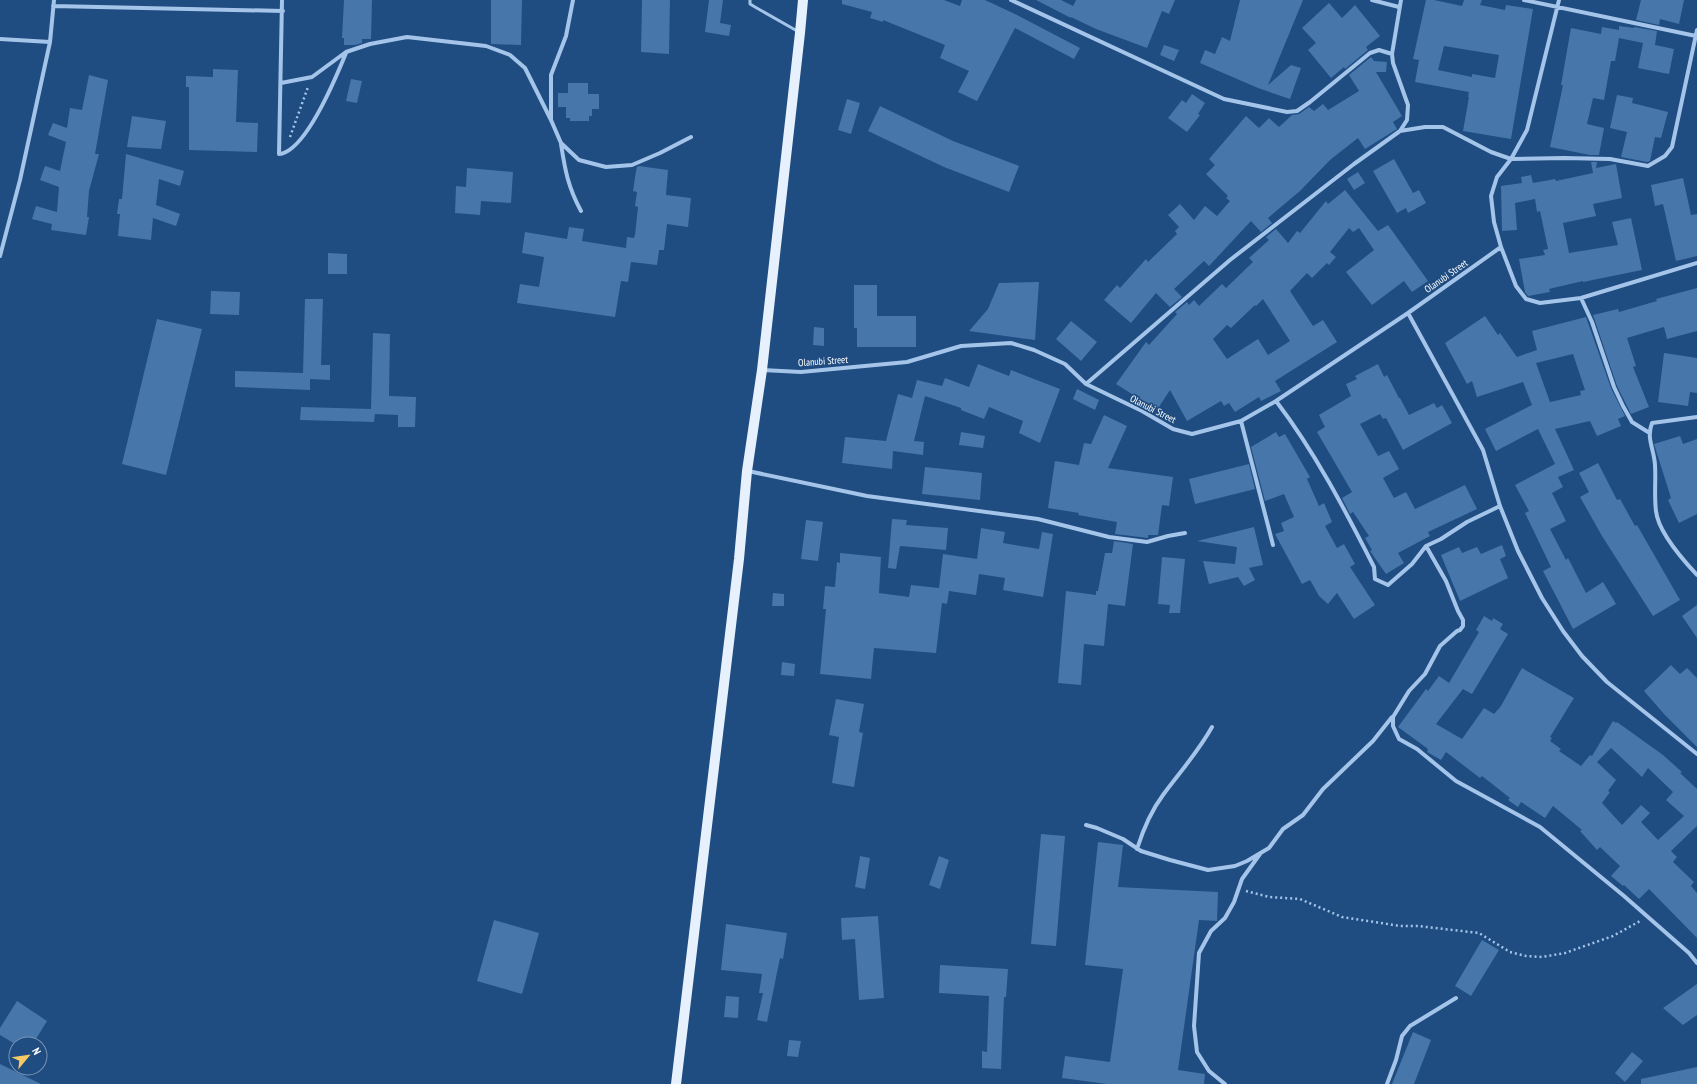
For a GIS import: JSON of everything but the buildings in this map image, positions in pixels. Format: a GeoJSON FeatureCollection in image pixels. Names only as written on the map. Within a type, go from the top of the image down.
{"type":"FeatureCollection","features":[{"type":"Feature","properties":{"kind":"main road"},"geometry":{"type":"LineString","coordinates":[[676,1084],[738,567],[747,471],[762,370],[803,0]]}},
{"type":"Feature","properties":{"kind":"street"},"geometry":{"type":"LineString","coordinates":[[0,256],[20,180],[50,42],[54,0]]}},
{"type":"Feature","properties":{"kind":"street"},"geometry":{"type":"LineString","coordinates":[[282,0],[280,154],[290,151],[323,105],[346,52]]}},
{"type":"Feature","properties":{"kind":"street"},"geometry":{"type":"LineString","coordinates":[[551,120],[551,75],[566,36],[573,0]]}},
{"type":"Feature","properties":{"kind":"street"},"geometry":{"type":"LineString","coordinates":[[1011,0],[1224,99],[1286,112],[1297,111],[1310,102],[1374,50],[1392,54]]}},
{"type":"Feature","properties":{"kind":"street"},"geometry":{"type":"LineString","coordinates":[[1372,0],[1399,7]]}},
{"type":"Feature","properties":{"kind":"street"},"geometry":{"type":"LineString","coordinates":[[1086,384],[1230,260],[1354,164],[1400,131],[1407,120],[1408,105],[1393,63],[1392,54],[1400,0]]}},
{"type":"Feature","properties":{"kind":"street"},"geometry":{"type":"LineString","coordinates":[[1524,0],[1696,36]]}},
{"type":"Feature","properties":{"kind":"street"},"geometry":{"type":"LineString","coordinates":[[1559,0],[1527,130],[1511,159],[1497,177],[1491,196],[1494,222],[1501,247],[1516,286],[1526,299],[1540,303],[1581,298],[1697,263]]}},
{"type":"Feature","properties":{"kind":"street"},"geometry":{"type":"LineString","coordinates":[[53,6],[283,11]]}},
{"type":"Feature","properties":{"kind":"street"},"geometry":{"type":"LineString","coordinates":[[1400,131],[1425,127],[1443,127],[1491,152],[1511,159],[1610,159],[1648,166],[1665,156],[1672,147],[1697,30]]}},
{"type":"Feature","properties":{"kind":"street"},"geometry":{"type":"LineString","coordinates":[[281,83],[312,77],[346,52],[370,44],[407,37],[486,46],[510,55],[525,68],[551,120],[561,143],[566,174],[572,194],[581,210]]}},
{"type":"Feature","properties":{"kind":"street"},"geometry":{"type":"LineString","coordinates":[[0,39],[50,42]]}},
{"type":"Feature","properties":{"kind":"street"},"geometry":{"type":"LineString","coordinates":[[561,143],[579,160],[606,167],[632,164],[660,154],[691,137]]}},
{"type":"Feature","properties":{"kind":"street","name":"Olanubi Street"},"geometry":{"type":"LineString","coordinates":[[762,370],[801,372],[907,362],[961,346],[1011,343],[1034,350],[1064,364],[1086,384],[1142,411],[1173,429],[1192,434],[1241,421],[1276,401],[1408,313],[1501,247]]}},
{"type":"Feature","properties":{"kind":"street"},"geometry":{"type":"LineString","coordinates":[[1581,298],[1592,322],[1614,387],[1623,406],[1632,422],[1648,432]]}},
{"type":"Feature","properties":{"kind":"street"},"geometry":{"type":"LineString","coordinates":[[1408,313],[1483,450],[1500,506],[1518,551],[1542,598],[1563,631],[1582,656],[1607,682],[1697,754]]}},
{"type":"Feature","properties":{"kind":"street"},"geometry":{"type":"LineString","coordinates":[[1276,401],[1294,425],[1328,479],[1374,567],[1375,579],[1388,585],[1412,564],[1426,546],[1441,539],[1467,522],[1500,506]]}},
{"type":"Feature","properties":{"kind":"street"},"geometry":{"type":"LineString","coordinates":[[1697,418],[1652,423],[1648,432],[1655,464],[1656,513],[1663,531],[1682,559],[1697,575]]}},
{"type":"Feature","properties":{"kind":"street"},"geometry":{"type":"LineString","coordinates":[[1241,421],[1273,545]]}},
{"type":"Feature","properties":{"kind":"street"},"geometry":{"type":"LineString","coordinates":[[747,471],[867,496],[1038,519],[1109,537],[1147,542],[1185,533]]}},
{"type":"Feature","properties":{"kind":"street"},"geometry":{"type":"LineString","coordinates":[[1086,825],[1123,839],[1137,849],[1208,870],[1235,866],[1269,848],[1283,829],[1303,815],[1323,789],[1373,741],[1409,691],[1425,674],[1440,646],[1463,626],[1463,620],[1458,612],[1446,581],[1426,546]]}},
{"type":"Feature","properties":{"kind":"street"},"geometry":{"type":"LineString","coordinates":[[1392,716],[1393,726],[1399,739],[1417,749],[1456,781],[1540,827],[1648,917],[1689,953],[1697,963]]}},
{"type":"Feature","properties":{"kind":"street"},"geometry":{"type":"LineString","coordinates":[[1137,849],[1149,818],[1162,796],[1201,747],[1212,727]]}},
{"type":"Feature","properties":{"kind":"street"},"geometry":{"type":"LineString","coordinates":[[1226,1084],[1209,1071],[1197,1052],[1194,1026],[1199,953],[1211,931],[1225,918],[1234,902],[1242,879],[1261,852]]}},
{"type":"Feature","properties":{"kind":"street"},"geometry":{"type":"LineString","coordinates":[[1387,1084],[1396,1060],[1402,1036],[1410,1026],[1456,998]]}},
{"type":"Feature","properties":{"kind":"lane"},"geometry":{"type":"LineString","coordinates":[[750,0],[750,4],[800,33]]}},
{"type":"Feature","properties":{"kind":"path"},"geometry":{"type":"LineString","coordinates":[[284,154],[312,77]]}},
{"type":"Feature","properties":{"kind":"path"},"geometry":{"type":"LineString","coordinates":[[1239,889],[1257,892],[1269,897],[1300,899],[1342,917],[1400,926],[1418,926],[1479,933],[1510,952],[1542,958],[1565,953],[1613,936],[1648,917]]}}]}
